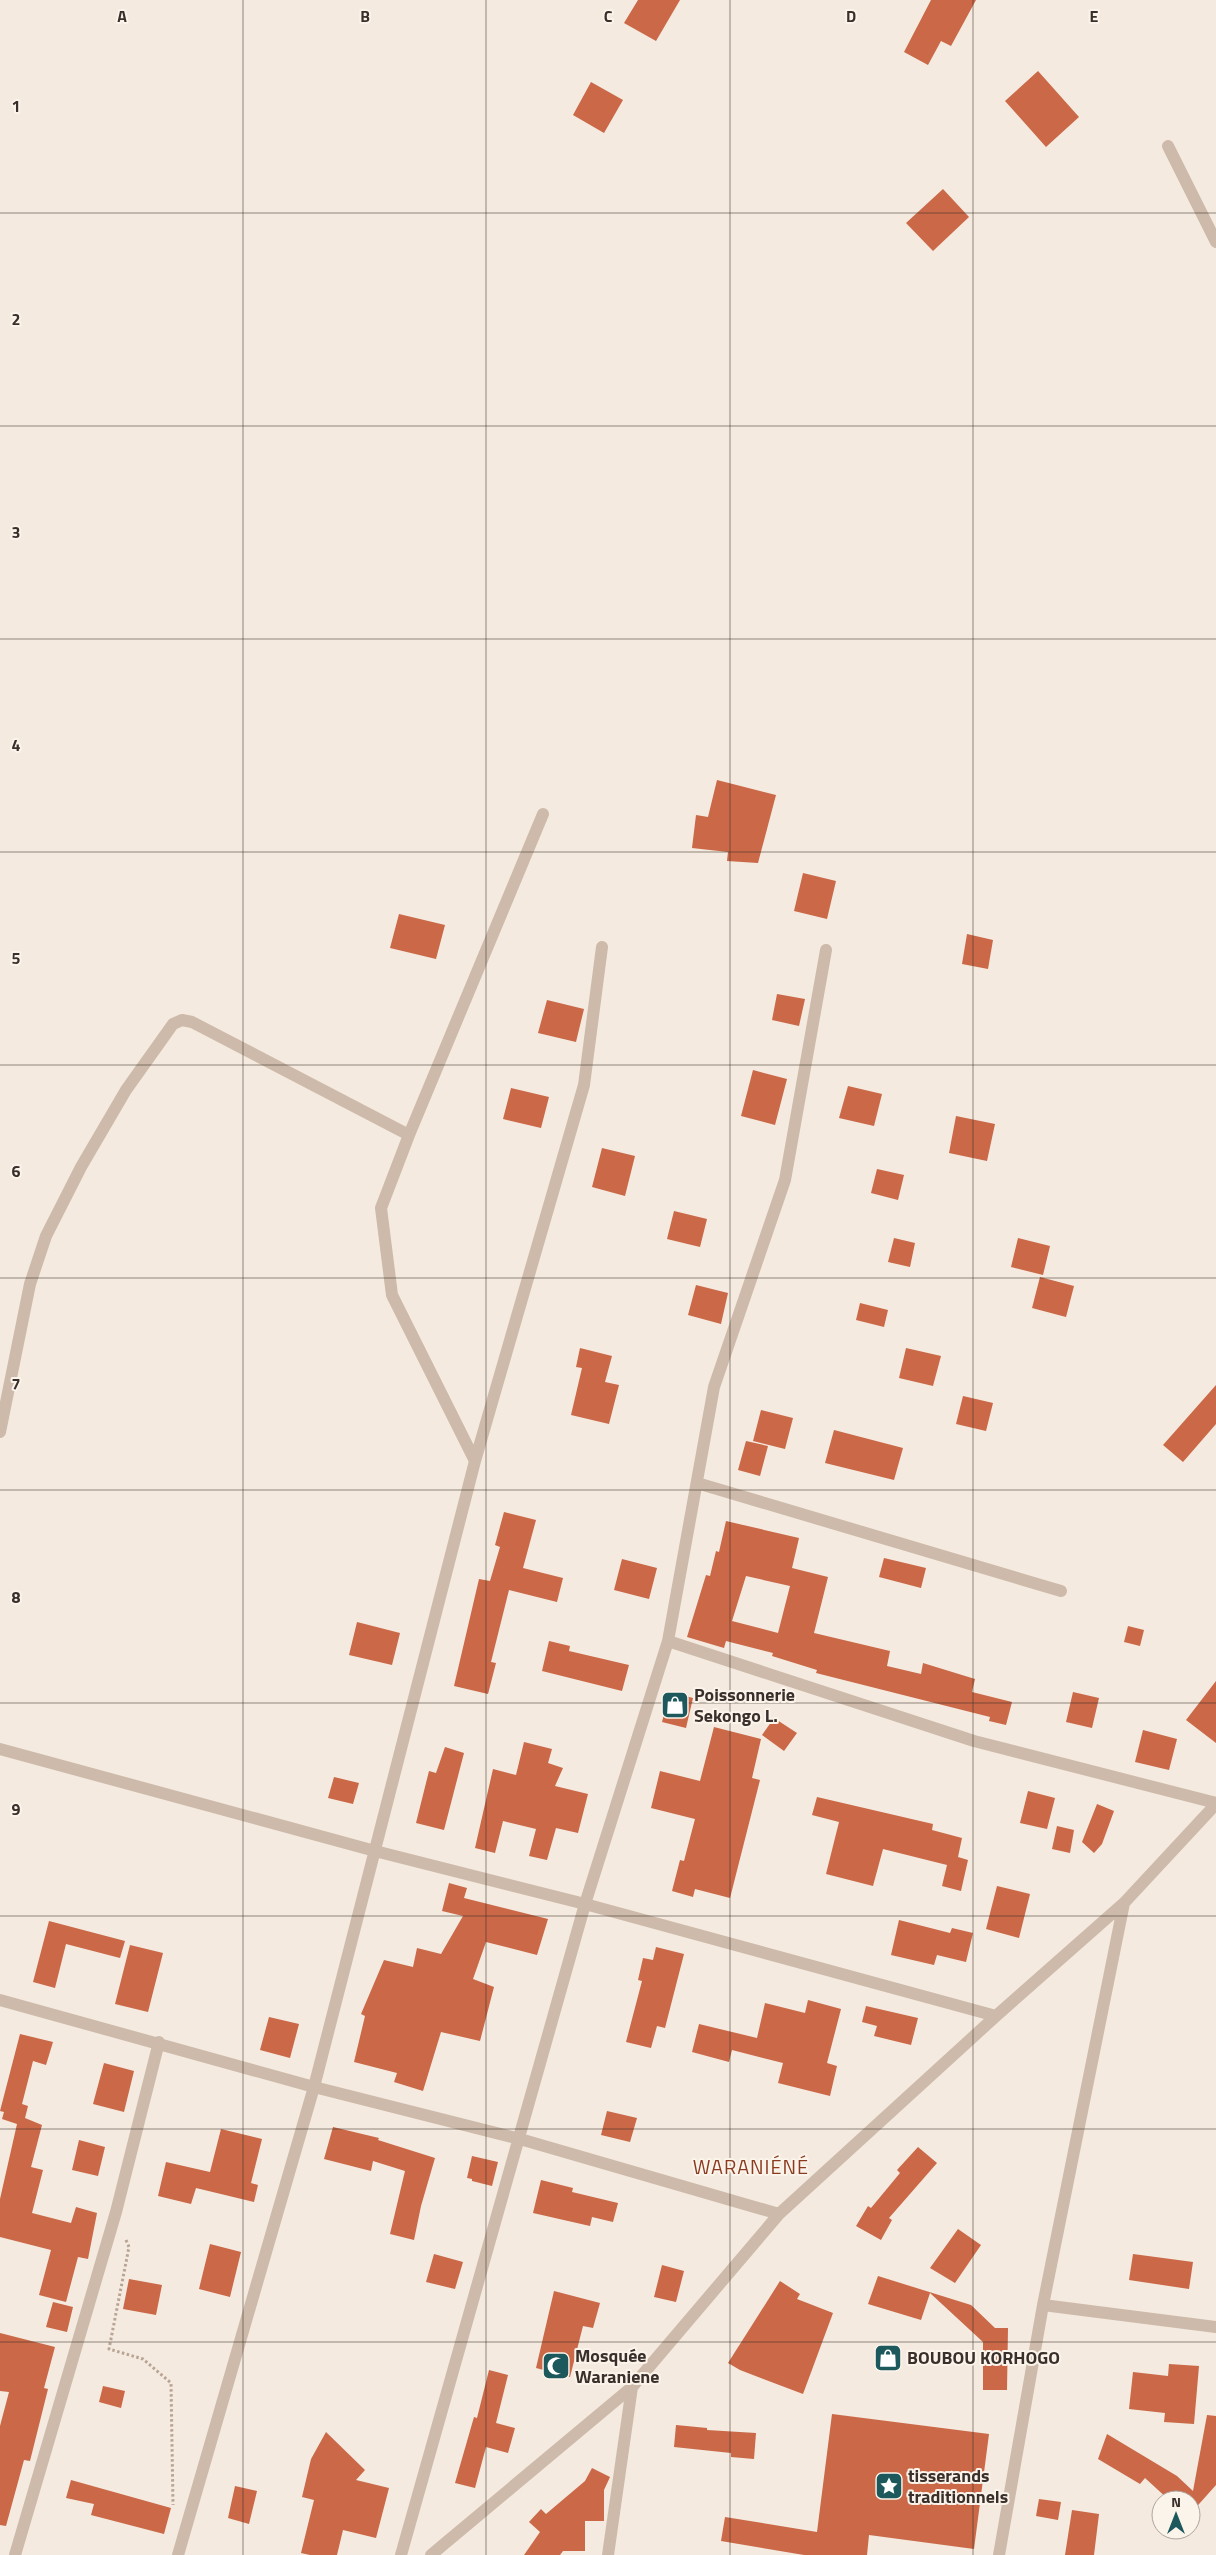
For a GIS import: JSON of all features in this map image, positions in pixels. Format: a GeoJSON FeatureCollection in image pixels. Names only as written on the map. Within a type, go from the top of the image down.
{"type":"FeatureCollection","features":[{"type":"Feature","properties":{"kind":"street"},"geometry":{"type":"LineString","coordinates":[[1168,146],[1216,242]]}},
{"type":"Feature","properties":{"kind":"street"},"geometry":{"type":"LineString","coordinates":[[475,1461],[392,1295],[381,1208],[409,1135],[542,814]]}},
{"type":"Feature","properties":{"kind":"street"},"geometry":{"type":"LineString","coordinates":[[178,2555],[314,2087],[475,1461],[584,1085],[602,947]]}},
{"type":"Feature","properties":{"kind":"street"},"geometry":{"type":"LineString","coordinates":[[401,2555],[585,1904],[668,1641],[714,1387],[785,1180],[826,950]]}},
{"type":"Feature","properties":{"kind":"street"},"geometry":{"type":"LineString","coordinates":[[0,1432],[30,1284],[46,1236],[80,1167],[126,1090],[173,1024],[182,1020],[192,1022],[409,1135]]}},
{"type":"Feature","properties":{"kind":"street"},"geometry":{"type":"LineString","coordinates":[[697,1483],[1061,1591]]}},
{"type":"Feature","properties":{"kind":"street"},"geometry":{"type":"LineString","coordinates":[[431,2555],[632,2387],[779,2214],[996,2016],[1124,1903],[1216,1804],[974,1741],[668,1641]]}},
{"type":"Feature","properties":{"kind":"street"},"geometry":{"type":"LineString","coordinates":[[0,1749],[375,1851],[585,1904],[996,2016]]}},
{"type":"Feature","properties":{"kind":"street"},"geometry":{"type":"LineString","coordinates":[[999,2555],[1043,2305],[1124,1903]]}},
{"type":"Feature","properties":{"kind":"street"},"geometry":{"type":"LineString","coordinates":[[0,2000],[159,2042],[314,2087],[520,2139],[779,2214]]}},
{"type":"Feature","properties":{"kind":"street"},"geometry":{"type":"LineString","coordinates":[[15,2555],[116,2212],[159,2042]]}},
{"type":"Feature","properties":{"kind":"street"},"geometry":{"type":"LineString","coordinates":[[1043,2305],[1216,2327]]}},
{"type":"Feature","properties":{"kind":"street"},"geometry":{"type":"LineString","coordinates":[[608,2555],[632,2387]]}},
{"type":"Feature","properties":{"kind":"path"},"geometry":{"type":"LineString","coordinates":[[116,2212],[129,2247],[109,2349],[142,2359],[172,2383],[173,2510]]}},
{"type":"Feature","properties":{"kind":"building"},"geometry":{"type":"Polygon","coordinates":[[[638,0],[680,0],[656,41],[624,23],[638,0]]]}},
{"type":"Feature","properties":{"kind":"building"},"geometry":{"type":"Polygon","coordinates":[[[931,0],[976,0],[951,46],[941,41],[928,65],[904,52],[931,0]]]}},
{"type":"Feature","properties":{"kind":"building"},"geometry":{"type":"Polygon","coordinates":[[[1038,71],[1079,117],[1046,147],[1005,101],[1038,71]]]}},
{"type":"Feature","properties":{"kind":"building"},"geometry":{"type":"Polygon","coordinates":[[[591,82],[623,100],[604,133],[573,115],[591,82]]]}},
{"type":"Feature","properties":{"kind":"building"},"geometry":{"type":"Polygon","coordinates":[[[943,189],[969,217],[933,251],[906,223],[943,189]]]}},
{"type":"Feature","properties":{"kind":"building"},"geometry":{"type":"Polygon","coordinates":[[[717,780],[776,795],[758,863],[727,861],[728,852],[692,848],[696,815],[708,817],[717,780]]]}},
{"type":"Feature","properties":{"kind":"building"},"geometry":{"type":"Polygon","coordinates":[[[803,873],[836,881],[827,919],[794,911],[803,873]]]}},
{"type":"Feature","properties":{"kind":"building"},"geometry":{"type":"Polygon","coordinates":[[[399,914],[445,925],[436,959],[390,948],[399,914]]]}},
{"type":"Feature","properties":{"kind":"building"},"geometry":{"type":"Polygon","coordinates":[[[967,934],[993,940],[988,969],[962,964],[967,934]]]}},
{"type":"Feature","properties":{"kind":"building"},"geometry":{"type":"Polygon","coordinates":[[[777,994],[805,999],[799,1026],[772,1020],[777,994]]]}},
{"type":"Feature","properties":{"kind":"building"},"geometry":{"type":"Polygon","coordinates":[[[547,1000],[584,1009],[576,1042],[538,1033],[547,1000]]]}},
{"type":"Feature","properties":{"kind":"building"},"geometry":{"type":"Polygon","coordinates":[[[753,1070],[787,1079],[775,1125],[741,1116],[753,1070]]]}},
{"type":"Feature","properties":{"kind":"building"},"geometry":{"type":"Polygon","coordinates":[[[848,1086],[882,1094],[874,1126],[839,1118],[848,1086]]]}},
{"type":"Feature","properties":{"kind":"building"},"geometry":{"type":"Polygon","coordinates":[[[511,1088],[549,1097],[541,1128],[503,1119],[511,1088]]]}},
{"type":"Feature","properties":{"kind":"building"},"geometry":{"type":"Polygon","coordinates":[[[956,1116],[995,1124],[987,1161],[949,1153],[956,1116]]]}},
{"type":"Feature","properties":{"kind":"building"},"geometry":{"type":"Polygon","coordinates":[[[602,1148],[635,1156],[625,1196],[592,1187],[602,1148]]]}},
{"type":"Feature","properties":{"kind":"building"},"geometry":{"type":"Polygon","coordinates":[[[877,1169],[904,1175],[898,1200],[871,1193],[877,1169]]]}},
{"type":"Feature","properties":{"kind":"building"},"geometry":{"type":"Polygon","coordinates":[[[674,1211],[707,1219],[700,1247],[667,1239],[674,1211]]]}},
{"type":"Feature","properties":{"kind":"building"},"geometry":{"type":"Polygon","coordinates":[[[894,1238],[915,1243],[910,1267],[888,1262],[894,1238]]]}},
{"type":"Feature","properties":{"kind":"building"},"geometry":{"type":"Polygon","coordinates":[[[1018,1238],[1050,1246],[1043,1275],[1011,1267],[1018,1238]]]}},
{"type":"Feature","properties":{"kind":"building"},"geometry":{"type":"Polygon","coordinates":[[[1040,1277],[1074,1286],[1066,1317],[1032,1308],[1040,1277]]]}},
{"type":"Feature","properties":{"kind":"building"},"geometry":{"type":"Polygon","coordinates":[[[696,1285],[728,1293],[721,1324],[688,1315],[696,1285]]]}},
{"type":"Feature","properties":{"kind":"building"},"geometry":{"type":"Polygon","coordinates":[[[860,1303],[888,1310],[884,1327],[856,1320],[860,1303]]]}},
{"type":"Feature","properties":{"kind":"building"},"geometry":{"type":"Polygon","coordinates":[[[580,1348],[612,1356],[605,1382],[619,1385],[609,1424],[571,1415],[582,1368],[576,1367],[580,1348]]]}},
{"type":"Feature","properties":{"kind":"building"},"geometry":{"type":"Polygon","coordinates":[[[906,1348],[941,1356],[933,1386],[899,1378],[906,1348]]]}},
{"type":"Feature","properties":{"kind":"building"},"geometry":{"type":"Polygon","coordinates":[[[1216,1385],[1216,1424],[1183,1462],[1163,1445],[1216,1385]]]}},
{"type":"Feature","properties":{"kind":"building"},"geometry":{"type":"Polygon","coordinates":[[[963,1396],[993,1403],[986,1431],[956,1424],[963,1396]]]}},
{"type":"Feature","properties":{"kind":"building"},"geometry":{"type":"Polygon","coordinates":[[[761,1410],[793,1418],[785,1449],[753,1441],[761,1410]]]}},
{"type":"Feature","properties":{"kind":"building"},"geometry":{"type":"Polygon","coordinates":[[[834,1430],[903,1448],[894,1480],[825,1463],[834,1430]]]}},
{"type":"Feature","properties":{"kind":"building"},"geometry":{"type":"Polygon","coordinates":[[[746,1441],[768,1446],[760,1476],[738,1470],[746,1441]]]}},
{"type":"Feature","properties":{"kind":"building"},"geometry":{"type":"Polygon","coordinates":[[[504,1512],[536,1520],[523,1568],[563,1578],[557,1602],[509,1590],[491,1662],[496,1663],[488,1694],[454,1686],[479,1579],[490,1581],[500,1547],[495,1545],[504,1512]]]}},
{"type":"Feature","properties":{"kind":"building"},"geometry":{"type":"Polygon","coordinates":[[[726,1521],[799,1538],[792,1568],[828,1577],[814,1633],[890,1651],[887,1666],[921,1674],[923,1663],[975,1679],[972,1692],[1012,1702],[1006,1725],[989,1721],[990,1717],[816,1673],[817,1670],[772,1656],[773,1653],[726,1641],[724,1648],[687,1637],[706,1575],[710,1576],[716,1551],[719,1552],[726,1521]],[[746,1576],[732,1621],[778,1633],[790,1586],[746,1576]]]}},
{"type":"Feature","properties":{"kind":"building"},"geometry":{"type":"Polygon","coordinates":[[[884,1558],[926,1568],[921,1588],[879,1577],[884,1558]]]}},
{"type":"Feature","properties":{"kind":"building"},"geometry":{"type":"Polygon","coordinates":[[[622,1559],[657,1568],[649,1599],[614,1590],[622,1559]]]}},
{"type":"Feature","properties":{"kind":"building"},"geometry":{"type":"Polygon","coordinates":[[[357,1622],[400,1633],[392,1665],[349,1655],[357,1622]]]}},
{"type":"Feature","properties":{"kind":"building"},"geometry":{"type":"Polygon","coordinates":[[[1128,1626],[1144,1630],[1140,1646],[1124,1642],[1128,1626]]]}},
{"type":"Feature","properties":{"kind":"building"},"geometry":{"type":"Polygon","coordinates":[[[549,1641],[570,1646],[569,1651],[629,1665],[622,1691],[542,1671],[549,1641]]]}},
{"type":"Feature","properties":{"kind":"building"},"geometry":{"type":"Polygon","coordinates":[[[1216,1681],[1216,1743],[1186,1720],[1216,1681]]]}},
{"type":"Feature","properties":{"kind":"building"},"geometry":{"type":"Polygon","coordinates":[[[670,1692],[693,1698],[686,1728],[662,1722],[670,1692]]]}},
{"type":"Feature","properties":{"kind":"building"},"geometry":{"type":"Polygon","coordinates":[[[1073,1692],[1099,1698],[1092,1728],[1066,1722],[1073,1692]]]}},
{"type":"Feature","properties":{"kind":"building"},"geometry":{"type":"Polygon","coordinates":[[[774,1718],[797,1733],[784,1751],[762,1735],[774,1718]]]}},
{"type":"Feature","properties":{"kind":"building"},"geometry":{"type":"Polygon","coordinates":[[[714,1727],[761,1739],[752,1778],[760,1780],[730,1898],[695,1889],[693,1897],[672,1891],[680,1860],[684,1861],[695,1819],[651,1808],[660,1771],[700,1781],[714,1727]]]}},
{"type":"Feature","properties":{"kind":"building"},"geometry":{"type":"Polygon","coordinates":[[[1143,1730],[1177,1739],[1169,1770],[1135,1762],[1143,1730]]]}},
{"type":"Feature","properties":{"kind":"building"},"geometry":{"type":"Polygon","coordinates":[[[524,1742],[552,1749],[548,1763],[563,1768],[555,1786],[588,1794],[578,1833],[556,1828],[547,1860],[529,1856],[536,1829],[503,1821],[495,1853],[475,1848],[493,1769],[516,1775],[524,1742]]]}},
{"type":"Feature","properties":{"kind":"building"},"geometry":{"type":"Polygon","coordinates":[[[445,1747],[464,1753],[444,1830],[416,1823],[429,1771],[436,1773],[445,1747]]]}},
{"type":"Feature","properties":{"kind":"building"},"geometry":{"type":"Polygon","coordinates":[[[334,1777],[359,1783],[353,1804],[328,1798],[334,1777]]]}},
{"type":"Feature","properties":{"kind":"building"},"geometry":{"type":"Polygon","coordinates":[[[1028,1791],[1055,1798],[1047,1829],[1020,1823],[1028,1791]]]}},
{"type":"Feature","properties":{"kind":"building"},"geometry":{"type":"Polygon","coordinates":[[[817,1797],[933,1824],[932,1830],[962,1838],[958,1857],[968,1860],[961,1891],[942,1886],[947,1865],[883,1849],[873,1886],[826,1874],[839,1822],[812,1815],[817,1797]]]}},
{"type":"Feature","properties":{"kind":"building"},"geometry":{"type":"Polygon","coordinates":[[[1097,1804],[1114,1811],[1102,1844],[1094,1853],[1082,1842],[1097,1804]]]}},
{"type":"Feature","properties":{"kind":"building"},"geometry":{"type":"Polygon","coordinates":[[[1057,1826],[1074,1830],[1070,1853],[1052,1849],[1057,1826]]]}},
{"type":"Feature","properties":{"kind":"building"},"geometry":{"type":"Polygon","coordinates":[[[449,1883],[467,1888],[464,1898],[548,1919],[537,1955],[486,1942],[473,1979],[494,1987],[480,2041],[441,2032],[423,2091],[394,2082],[397,2073],[354,2062],[365,2016],[361,2014],[384,1960],[413,1967],[417,1948],[441,1954],[463,1916],[442,1911],[449,1883]]]}},
{"type":"Feature","properties":{"kind":"building"},"geometry":{"type":"Polygon","coordinates":[[[997,1886],[1030,1894],[1019,1938],[986,1929],[997,1886]]]}},
{"type":"Feature","properties":{"kind":"building"},"geometry":{"type":"Polygon","coordinates":[[[899,1920],[950,1933],[952,1928],[973,1933],[966,1962],[937,1955],[934,1965],[891,1955],[899,1920]]]}},
{"type":"Feature","properties":{"kind":"building"},"geometry":{"type":"Polygon","coordinates":[[[49,1921],[125,1941],[120,1958],[66,1944],[55,1988],[33,1982],[49,1921]]]}},
{"type":"Feature","properties":{"kind":"building"},"geometry":{"type":"Polygon","coordinates":[[[130,1945],[163,1953],[148,2012],[115,2004],[130,1945]]]}},
{"type":"Feature","properties":{"kind":"building"},"geometry":{"type":"Polygon","coordinates":[[[656,1947],[684,1954],[665,2028],[657,2026],[651,2048],[626,2042],[642,1981],[638,1980],[643,1958],[653,1960],[656,1947]]]}},
{"type":"Feature","properties":{"kind":"building"},"geometry":{"type":"Polygon","coordinates":[[[808,2000],[841,2009],[827,2063],[837,2066],[830,2096],[778,2083],[783,2063],[732,2050],[729,2062],[692,2052],[699,2024],[757,2038],[765,2003],[805,2013],[808,2000]]]}},
{"type":"Feature","properties":{"kind":"building"},"geometry":{"type":"Polygon","coordinates":[[[866,2006],[918,2018],[911,2045],[874,2036],[877,2026],[862,2022],[866,2006]]]}},
{"type":"Feature","properties":{"kind":"building"},"geometry":{"type":"Polygon","coordinates":[[[269,2017],[299,2024],[290,2058],[260,2050],[269,2017]]]}},
{"type":"Feature","properties":{"kind":"building"},"geometry":{"type":"Polygon","coordinates":[[[20,2034],[53,2042],[46,2065],[33,2061],[22,2104],[28,2106],[25,2118],[42,2125],[31,2167],[43,2170],[32,2213],[71,2223],[76,2207],[97,2213],[88,2259],[78,2257],[66,2302],[39,2295],[51,2250],[0,2237],[0,2199],[17,2124],[2,2119],[4,2112],[0,2111],[20,2034]]]}},
{"type":"Feature","properties":{"kind":"building"},"geometry":{"type":"Polygon","coordinates":[[[104,2063],[134,2071],[124,2112],[93,2104],[104,2063]]]}},
{"type":"Feature","properties":{"kind":"building"},"geometry":{"type":"Polygon","coordinates":[[[607,2111],[637,2118],[630,2142],[601,2135],[607,2111]]]}},
{"type":"Feature","properties":{"kind":"building"},"geometry":{"type":"Polygon","coordinates":[[[333,2127],[379,2138],[378,2140],[435,2158],[421,2206],[414,2240],[390,2234],[405,2171],[373,2161],[371,2171],[324,2159],[333,2127]]]}},
{"type":"Feature","properties":{"kind":"building"},"geometry":{"type":"Polygon","coordinates":[[[221,2129],[262,2139],[251,2183],[258,2185],[254,2202],[196,2188],[191,2204],[158,2196],[166,2162],[210,2172],[221,2129]]]}},
{"type":"Feature","properties":{"kind":"building"},"geometry":{"type":"Polygon","coordinates":[[[79,2140],[105,2147],[98,2176],[72,2170],[79,2140]]]}},
{"type":"Feature","properties":{"kind":"building"},"geometry":{"type":"Polygon","coordinates":[[[918,2147],[937,2163],[889,2218],[892,2220],[881,2240],[856,2226],[868,2206],[871,2208],[900,2173],[897,2170],[918,2147]]]}},
{"type":"Feature","properties":{"kind":"building"},"geometry":{"type":"Polygon","coordinates":[[[472,2156],[498,2162],[492,2186],[467,2178],[472,2156]]]}},
{"type":"Feature","properties":{"kind":"building"},"geometry":{"type":"Polygon","coordinates":[[[541,2180],[573,2188],[572,2192],[618,2203],[613,2222],[592,2217],[590,2226],[533,2213],[541,2180]]]}},
{"type":"Feature","properties":{"kind":"building"},"geometry":{"type":"Polygon","coordinates":[[[958,2229],[981,2245],[955,2283],[930,2268],[958,2229]]]}},
{"type":"Feature","properties":{"kind":"building"},"geometry":{"type":"Polygon","coordinates":[[[210,2244],[241,2252],[230,2297],[199,2289],[210,2244]]]}},
{"type":"Feature","properties":{"kind":"building"},"geometry":{"type":"Polygon","coordinates":[[[434,2254],[463,2262],[455,2289],[426,2282],[434,2254]]]}},
{"type":"Feature","properties":{"kind":"building"},"geometry":{"type":"Polygon","coordinates":[[[1133,2254],[1193,2262],[1189,2289],[1129,2280],[1133,2254]]]}},
{"type":"Feature","properties":{"kind":"building"},"geometry":{"type":"Polygon","coordinates":[[[662,2265],[684,2271],[676,2302],[654,2297],[662,2265]]]}},
{"type":"Feature","properties":{"kind":"building"},"geometry":{"type":"Polygon","coordinates":[[[878,2276],[971,2305],[995,2328],[1008,2328],[1007,2390],[983,2390],[983,2342],[930,2293],[921,2320],[868,2304],[878,2276]]]}},
{"type":"Feature","properties":{"kind":"building"},"geometry":{"type":"Polygon","coordinates":[[[129,2279],[162,2285],[156,2315],[123,2309],[129,2279]]]}},
{"type":"Feature","properties":{"kind":"building"},"geometry":{"type":"Polygon","coordinates":[[[780,2281],[800,2294],[797,2299],[833,2313],[803,2394],[740,2370],[728,2363],[780,2281]]]}},
{"type":"Feature","properties":{"kind":"building"},"geometry":{"type":"Polygon","coordinates":[[[554,2291],[600,2303],[593,2328],[583,2326],[570,2377],[536,2368],[554,2291]]]}},
{"type":"Feature","properties":{"kind":"building"},"geometry":{"type":"Polygon","coordinates":[[[53,2302],[73,2307],[67,2332],[46,2327],[53,2302]]]}},
{"type":"Feature","properties":{"kind":"building"},"geometry":{"type":"Polygon","coordinates":[[[0,2333],[55,2347],[44,2388],[48,2389],[30,2461],[24,2460],[6,2526],[0,2525],[0,2426],[9,2392],[0,2391],[0,2333]]]}},
{"type":"Feature","properties":{"kind":"building"},"geometry":{"type":"Polygon","coordinates":[[[1169,2364],[1199,2366],[1194,2424],[1164,2422],[1165,2413],[1129,2409],[1133,2372],[1168,2376],[1169,2364]]]}},
{"type":"Feature","properties":{"kind":"building"},"geometry":{"type":"Polygon","coordinates":[[[489,2370],[508,2375],[496,2423],[515,2428],[508,2453],[486,2447],[475,2488],[455,2483],[474,2417],[477,2418],[489,2370]]]}},
{"type":"Feature","properties":{"kind":"building"},"geometry":{"type":"Polygon","coordinates":[[[103,2386],[125,2391],[121,2408],[99,2402],[103,2386]]]}},
{"type":"Feature","properties":{"kind":"building"},"geometry":{"type":"Polygon","coordinates":[[[832,2414],[989,2434],[974,2549],[869,2535],[867,2555],[804,2555],[721,2541],[725,2517],[817,2532],[832,2414]]]}},
{"type":"Feature","properties":{"kind":"building"},"geometry":{"type":"Polygon","coordinates":[[[1207,2415],[1216,2416],[1216,2485],[1201,2502],[1201,2490],[1193,2490],[1207,2415]]]}},
{"type":"Feature","properties":{"kind":"building"},"geometry":{"type":"Polygon","coordinates":[[[676,2425],[707,2428],[707,2430],[756,2433],[754,2459],[731,2457],[731,2453],[674,2447],[676,2425]]]}},
{"type":"Feature","properties":{"kind":"building"},"geometry":{"type":"Polygon","coordinates":[[[326,2432],[365,2470],[356,2480],[389,2488],[376,2538],[343,2530],[337,2555],[310,2555],[301,2553],[314,2500],[302,2497],[311,2459],[326,2432]]]}},
{"type":"Feature","properties":{"kind":"building"},"geometry":{"type":"Polygon","coordinates":[[[1107,2434],[1177,2476],[1192,2490],[1158,2490],[1145,2478],[1140,2484],[1098,2459],[1107,2434]]]}},
{"type":"Feature","properties":{"kind":"building"},"geometry":{"type":"Polygon","coordinates":[[[592,2468],[610,2477],[604,2490],[604,2521],[585,2521],[585,2551],[563,2551],[560,2555],[524,2555],[540,2532],[529,2522],[541,2509],[546,2514],[585,2481],[592,2468]]]}},
{"type":"Feature","properties":{"kind":"building"},"geometry":{"type":"Polygon","coordinates":[[[71,2480],[171,2508],[164,2534],[91,2515],[94,2504],[66,2498],[71,2480]]]}},
{"type":"Feature","properties":{"kind":"building"},"geometry":{"type":"Polygon","coordinates":[[[235,2486],[257,2491],[249,2524],[228,2518],[235,2486]]]}},
{"type":"Feature","properties":{"kind":"building"},"geometry":{"type":"Polygon","coordinates":[[[1039,2499],[1061,2502],[1058,2520],[1036,2516],[1039,2499]]]}},
{"type":"Feature","properties":{"kind":"building"},"geometry":{"type":"Polygon","coordinates":[[[1072,2510],[1099,2514],[1094,2555],[1065,2555],[1072,2510]]]}},
{"type":"Feature","properties":{"kind":"place","name":"Poissonnerie Sekongo L."},"geometry":{"type":"Point","coordinates":[675,1705]}},
{"type":"Feature","properties":{"kind":"place","name":"BOUBOU KORHOGO"},"geometry":{"type":"Point","coordinates":[888,2358]}},
{"type":"Feature","properties":{"kind":"place","name":"Mosquée Waraniene"},"geometry":{"type":"Point","coordinates":[556,2366]}},
{"type":"Feature","properties":{"kind":"place","name":"tisserands traditionnels"},"geometry":{"type":"Point","coordinates":[889,2486]}},
{"type":"Feature","properties":{"kind":"district","name":"WARANIÉNÉ"},"geometry":{"type":"Point","coordinates":[751,2167]}}]}
